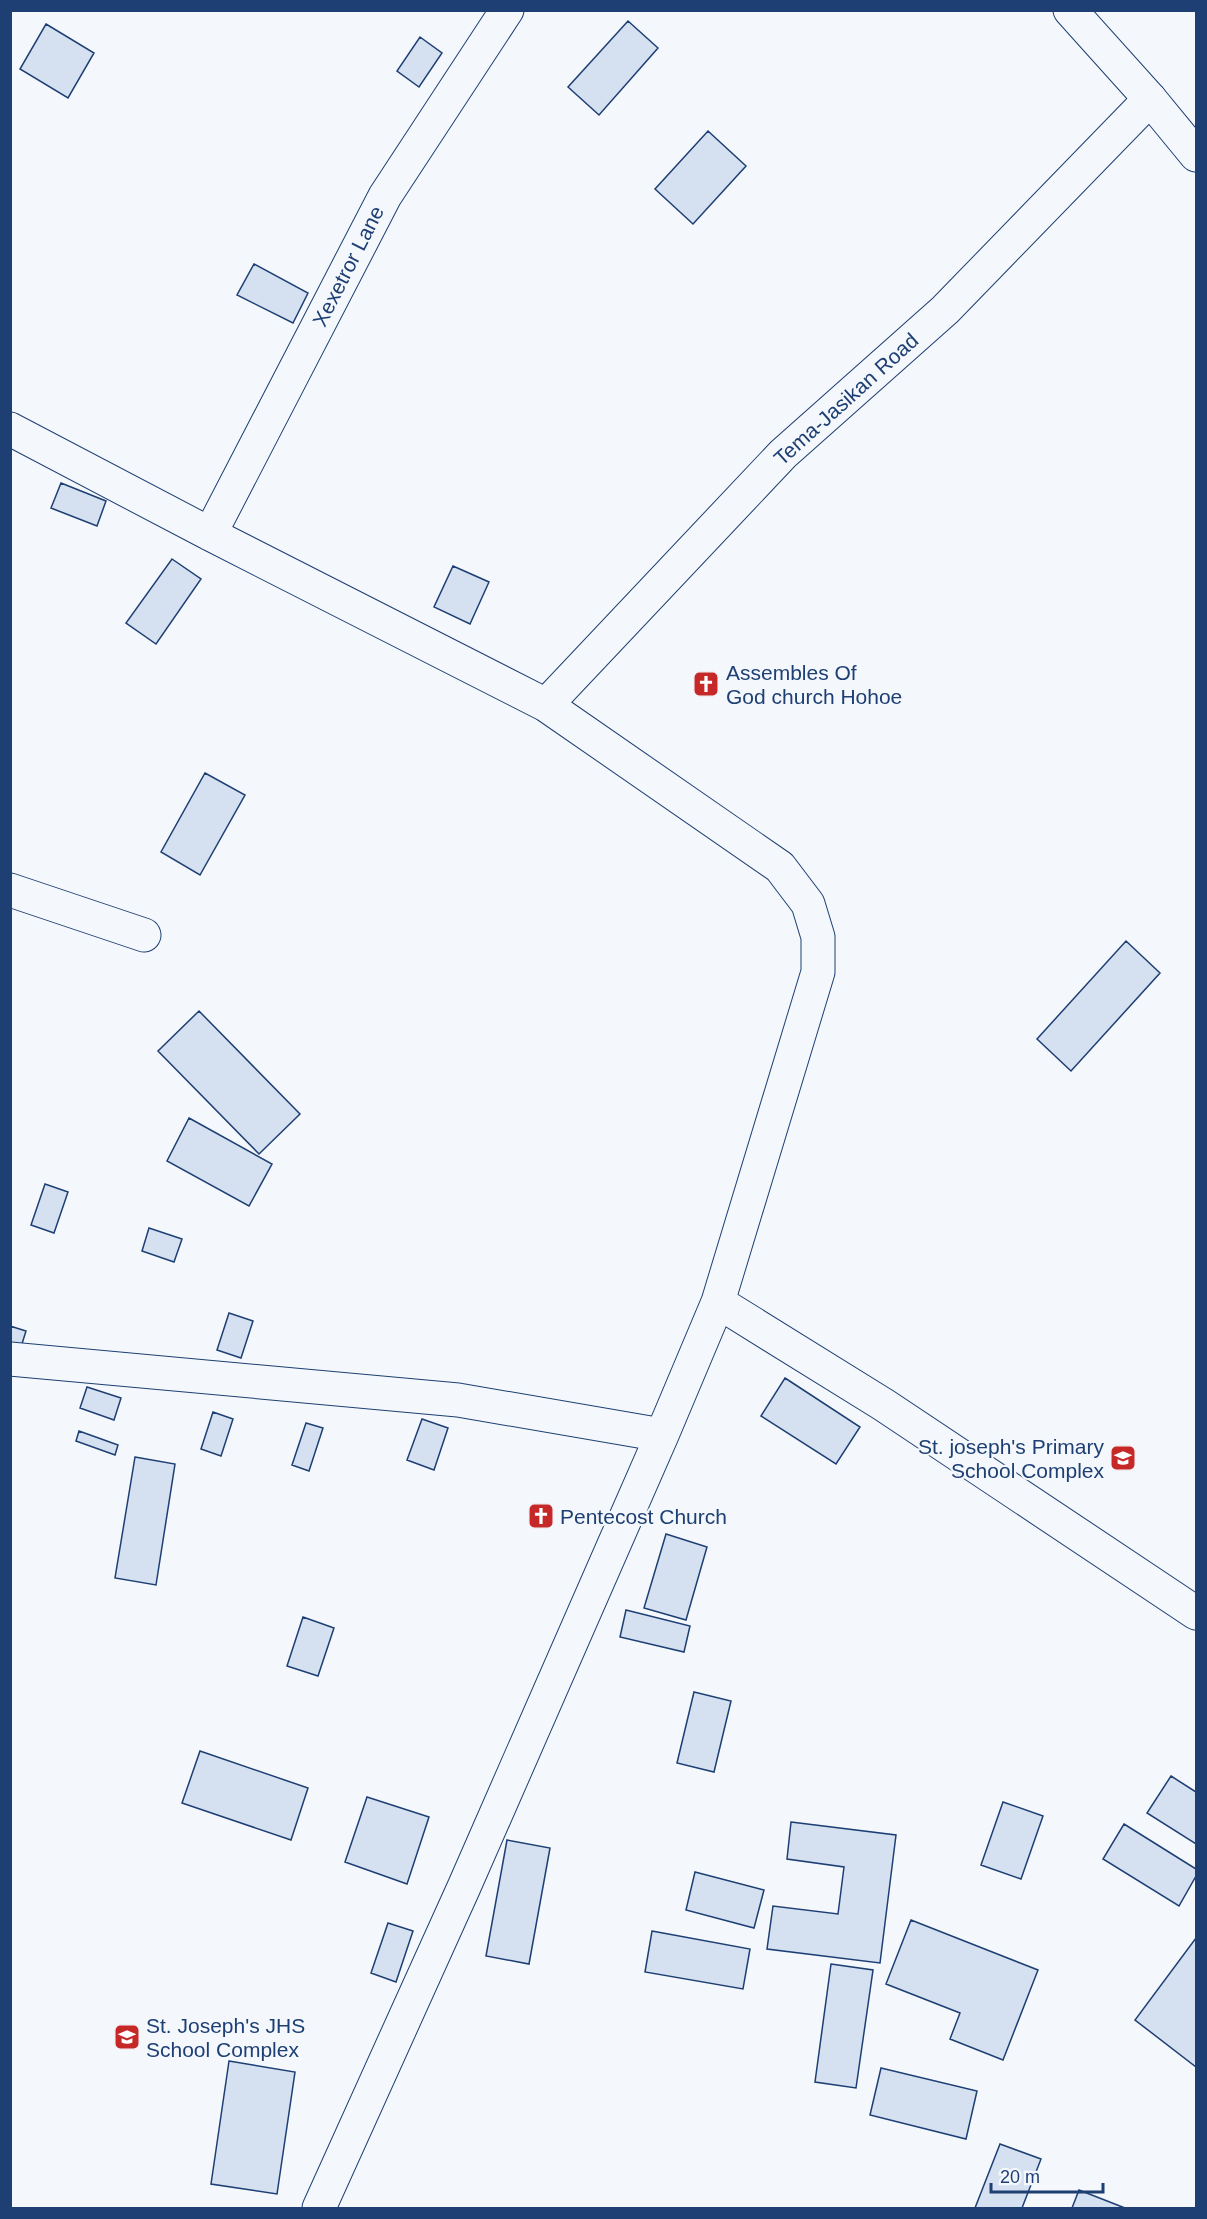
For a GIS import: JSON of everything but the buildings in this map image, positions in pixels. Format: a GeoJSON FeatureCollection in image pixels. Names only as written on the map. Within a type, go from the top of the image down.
{"type":"FeatureCollection","features":[{"type":"Feature","properties":{"kind":"main road","name":"Xexetror Lane"},"geometry":{"type":"LineString","coordinates":[[210,534],[385,196],[507,10]]}},
{"type":"Feature","properties":{"kind":"main road"},"geometry":{"type":"LineString","coordinates":[[1070,10],[1197,155]]}},
{"type":"Feature","properties":{"kind":"main road","name":"Tema-Jasikan Road"},"geometry":{"type":"LineString","coordinates":[[546,705],[783,454],[945,310],[1150,99]]}},
{"type":"Feature","properties":{"kind":"main road"},"geometry":{"type":"LineString","coordinates":[[10,429],[546,705],[780,867],[808,904],[818,936],[818,972],[718,1302],[469,1876],[319,2208]]}},
{"type":"Feature","properties":{"kind":"main road"},"geometry":{"type":"LineString","coordinates":[[10,890],[144,935]]}},
{"type":"Feature","properties":{"kind":"main road"},"geometry":{"type":"LineString","coordinates":[[718,1302],[884,1405],[1197,1613]]}},
{"type":"Feature","properties":{"kind":"main road"},"geometry":{"type":"LineString","coordinates":[[10,1359],[458,1400],[662,1435]]}},
{"type":"Feature","properties":{"kind":"place","name":"Assembles Of God church Hohoe"},"geometry":{"type":"Point","coordinates":[706,684]}},
{"type":"Feature","properties":{"kind":"place","name":"St. joseph's Primary School Complex"},"geometry":{"type":"Point","coordinates":[1123,1458]}},
{"type":"Feature","properties":{"kind":"place","name":"Pentecost Church"},"geometry":{"type":"Point","coordinates":[541,1516]}},
{"type":"Feature","properties":{"kind":"place","name":"St. Joseph's JHS School Complex"},"geometry":{"type":"Point","coordinates":[127,2037]}}]}
